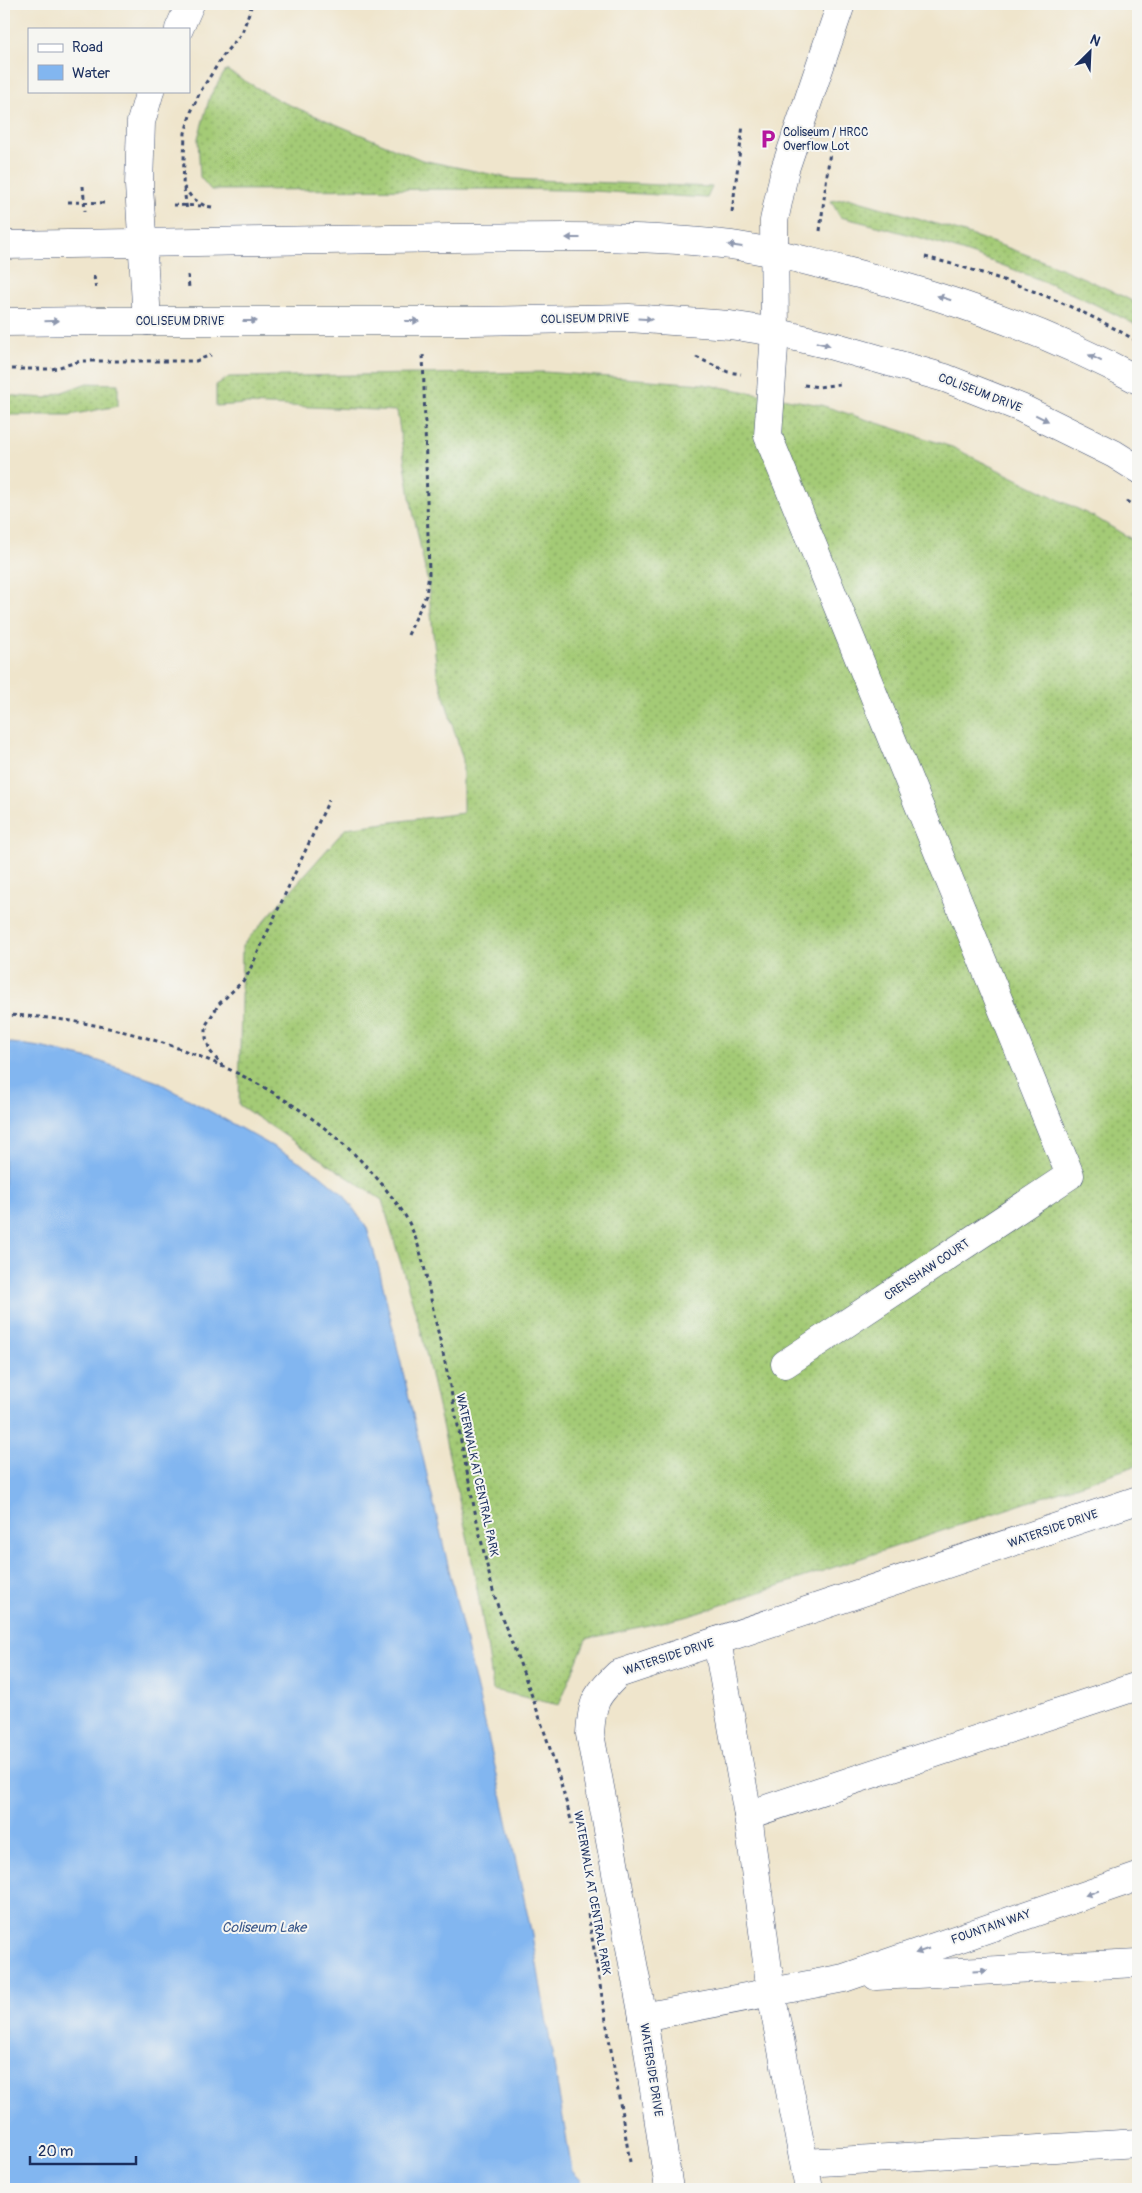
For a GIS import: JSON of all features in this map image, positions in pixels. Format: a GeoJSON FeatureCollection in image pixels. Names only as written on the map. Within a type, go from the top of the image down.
{"type":"FeatureCollection","features":[{"type":"Feature","properties":{"kind":"street"},"geometry":{"type":"LineString","coordinates":[[179,28],[190,4]]}},
{"type":"Feature","properties":{"kind":"street"},"geometry":{"type":"LineString","coordinates":[[772,380],[775,332],[774,221],[785,169],[841,4]]}},
{"type":"Feature","properties":{"kind":"street"},"geometry":{"type":"LineString","coordinates":[[147,321],[139,185],[141,122],[150,92]]}},
{"type":"Feature","properties":{"kind":"street"},"geometry":{"type":"LineString","coordinates":[[4,245],[141,244],[354,238],[648,238],[731,246],[774,253],[896,283],[957,302],[1019,324],[1138,380]]}},
{"type":"Feature","properties":{"kind":"street","name":"COLISEUM DRIVE"},"geometry":{"type":"LineString","coordinates":[[4,322],[464,321],[628,318],[730,326],[775,332],[833,346],[944,378],[1021,408],[1114,454],[1138,469]]}},
{"type":"Feature","properties":{"kind":"street","name":"CRENSHAW COURT"},"geometry":{"type":"LineString","coordinates":[[772,380],[768,436],[1070,1175],[785,1364]]}},
{"type":"Feature","properties":{"kind":"street","name":"WATERSIDE DRIVE"},"geometry":{"type":"LineString","coordinates":[[669,2189],[643,2017],[590,1734],[592,1710],[600,1691],[618,1674],[1138,1500]]}},
{"type":"Feature","properties":{"kind":"street"},"geometry":{"type":"LineString","coordinates":[[717,1642],[748,1816],[771,1993],[807,2176],[1138,2143]]}},
{"type":"Feature","properties":{"kind":"street"},"geometry":{"type":"LineString","coordinates":[[748,1816],[1138,1686]]}},
{"type":"Feature","properties":{"kind":"street","name":"FOUNTAIN WAY"},"geometry":{"type":"LineString","coordinates":[[643,2017],[844,1978],[1138,1877]]}},
{"type":"Feature","properties":{"kind":"street","name":"FOUNTAIN WAY"},"geometry":{"type":"LineString","coordinates":[[844,1978],[1138,1963]]}},
{"type":"Feature","properties":{"kind":"path"},"geometry":{"type":"LineString","coordinates":[[214,207],[205,206],[192,198],[183,186],[185,133],[191,112],[200,92],[242,33],[252,4]]}},
{"type":"Feature","properties":{"kind":"path"},"geometry":{"type":"LineString","coordinates":[[732,215],[743,125]]}},
{"type":"Feature","properties":{"kind":"path"},"geometry":{"type":"LineString","coordinates":[[828,233],[819,230],[831,143]]}},
{"type":"Feature","properties":{"kind":"path"},"geometry":{"type":"LineString","coordinates":[[916,254],[974,268],[1021,286],[1076,309],[1138,341]]}},
{"type":"Feature","properties":{"kind":"path"},"geometry":{"type":"LineString","coordinates":[[408,635],[422,607],[429,574],[423,351],[414,351]]}},
{"type":"Feature","properties":{"kind":"path"},"geometry":{"type":"LineString","coordinates":[[4,369],[52,369],[81,361],[196,361],[220,354]]}},
{"type":"Feature","properties":{"kind":"path"},"geometry":{"type":"LineString","coordinates":[[688,356],[698,357],[728,372],[772,380],[819,387],[843,384]]}},
{"type":"Feature","properties":{"kind":"path"},"geometry":{"type":"LineString","coordinates":[[1122,499],[1138,508]]}},
{"type":"Feature","properties":{"kind":"path"},"geometry":{"type":"LineString","coordinates":[[223,1068],[210,1051],[206,1038],[206,1025],[218,1004],[246,978],[329,800]]}},
{"type":"Feature","properties":{"kind":"path","name":"WATERWALK AT CENTRAL PARK"},"geometry":{"type":"LineString","coordinates":[[4,1016],[38,1016],[134,1036],[188,1052],[223,1068],[299,1109],[346,1145],[366,1164],[396,1201],[407,1218],[419,1248],[439,1334],[490,1580],[529,1688],[573,1830]]}},
{"type":"Feature","properties":{"kind":"path","name":"WATERWALK AT CENTRAL PARK"},"geometry":{"type":"LineString","coordinates":[[587,1905],[631,2170]]}},
{"type":"Feature","properties":{"kind":"green space"},"geometry":{"type":"Polygon","coordinates":[[[226,70],[280,101],[422,160],[514,179],[712,187],[707,198],[593,191],[518,189],[211,190],[200,177],[198,138],[210,96],[226,70]]]}},
{"type":"Feature","properties":{"kind":"green space"},"geometry":{"type":"Polygon","coordinates":[[[848,198],[959,231],[1068,271],[1138,304],[1138,326],[1066,291],[993,262],[917,237],[840,217],[831,201],[848,198]]]}},
{"type":"Feature","properties":{"kind":"green space"},"geometry":{"type":"Polygon","coordinates":[[[544,372],[703,384],[821,405],[952,447],[1098,519],[1138,543],[1138,1465],[689,1616],[586,1639],[559,1705],[493,1690],[470,1549],[421,1331],[382,1200],[239,1105],[242,946],[346,828],[463,813],[463,760],[437,673],[428,584],[410,497],[397,411],[246,404],[216,406],[216,385],[229,377],[544,372]]]}},
{"type":"Feature","properties":{"kind":"green space"},"geometry":{"type":"Polygon","coordinates":[[[87,383],[118,384],[118,406],[70,415],[4,415],[4,395],[46,398],[87,383]]]}},
{"type":"Feature","properties":{"kind":"water","name":"Coliseum Lake"},"geometry":{"type":"Polygon","coordinates":[[[4,1042],[40,1047],[99,1061],[158,1082],[319,1174],[343,1194],[367,1228],[379,1269],[497,1775],[532,1935],[572,2171],[581,2180],[583,2189],[4,2189],[4,1042]]]}},
{"type":"Feature","properties":{"kind":"place","name":"Coliseum / HRCC Overflow Lot"},"geometry":{"type":"Point","coordinates":[768,139]}}]}
